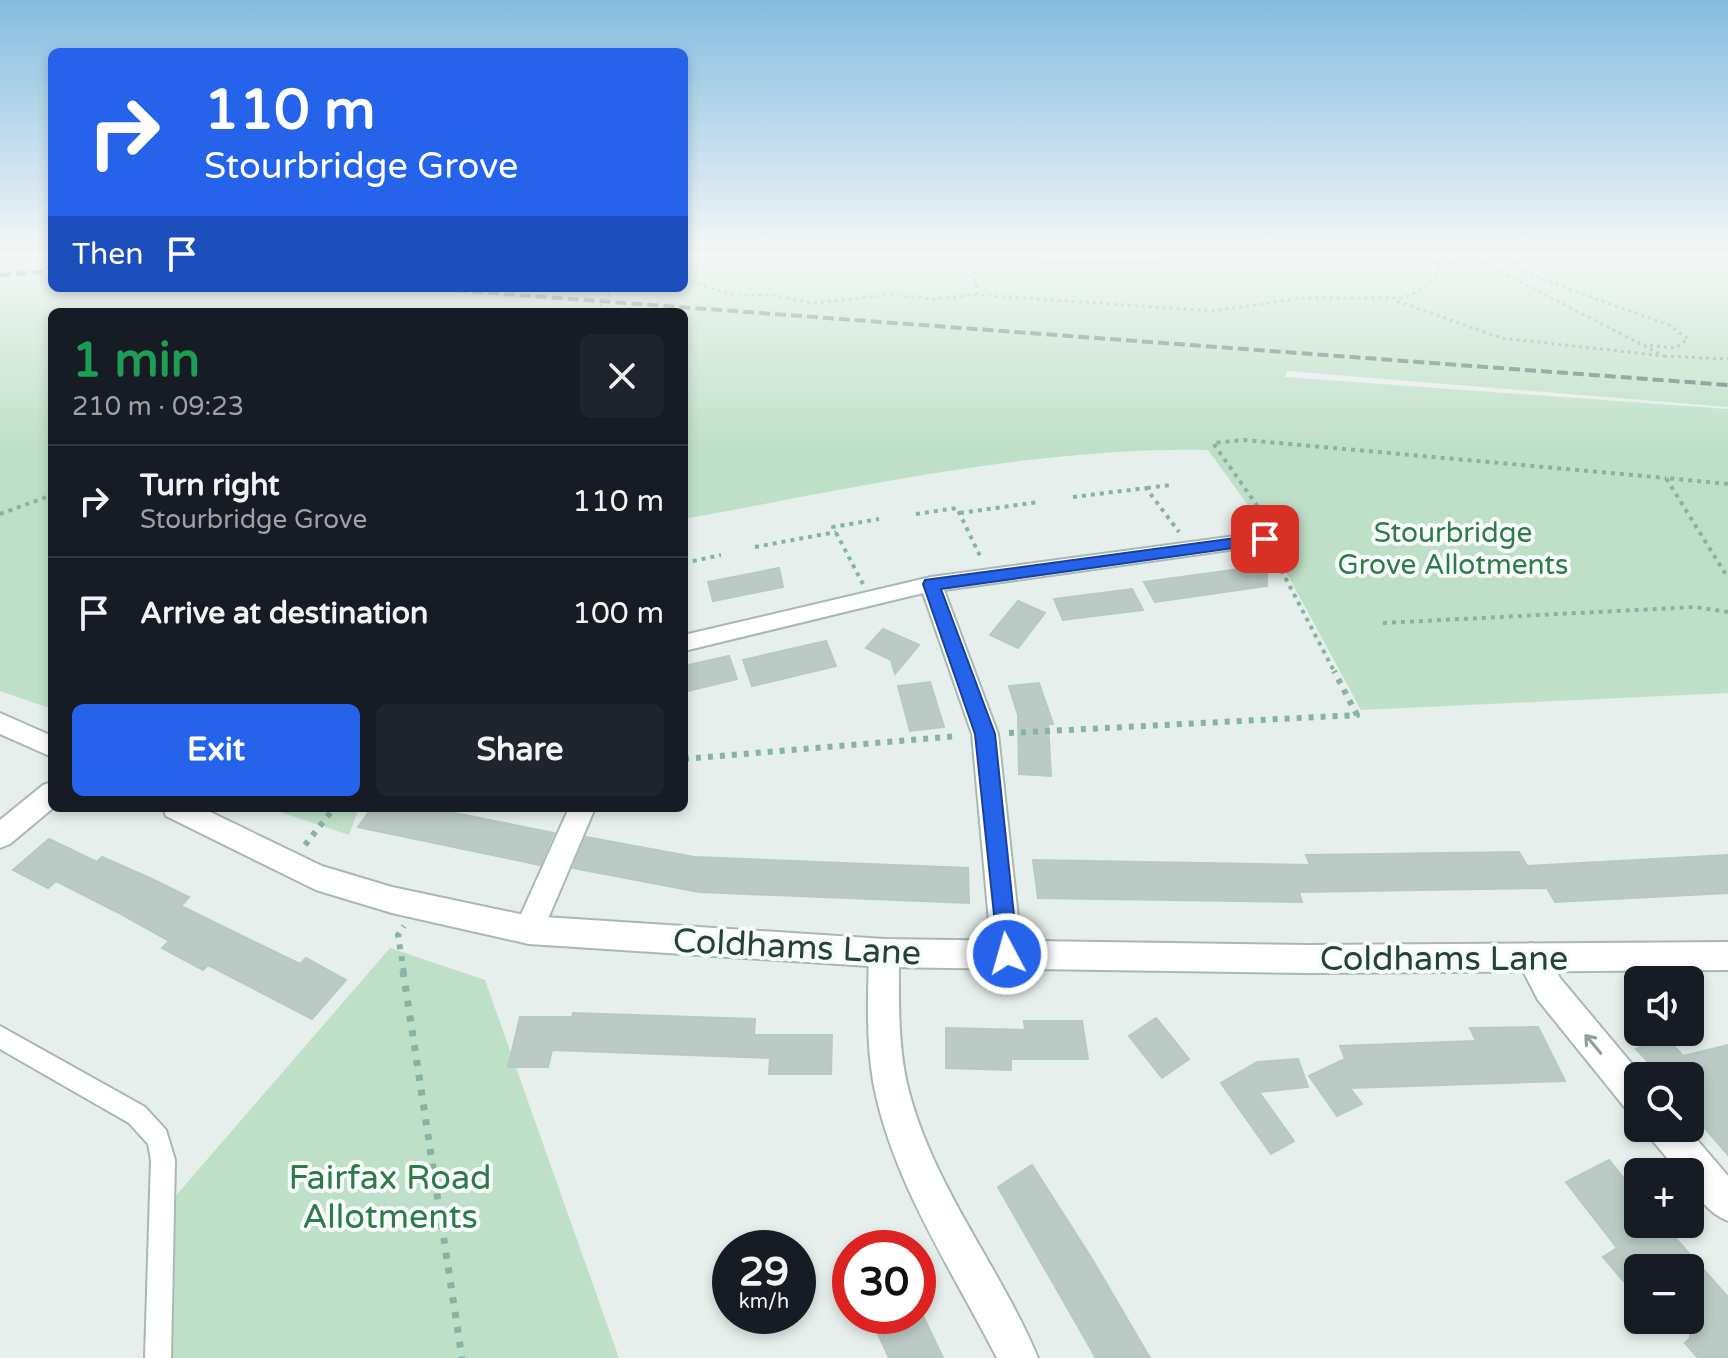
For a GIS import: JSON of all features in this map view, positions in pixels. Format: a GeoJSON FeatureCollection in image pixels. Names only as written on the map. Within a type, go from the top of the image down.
{"type":"FeatureCollection","features":[{"type":"Feature","properties":{"kind":"street"},"geometry":{"type":"LineString","coordinates":[[688,642],[931,584],[1191,549],[1268,532]]}},
{"type":"Feature","properties":{"kind":"street"},"geometry":{"type":"LineString","coordinates":[[931,584],[985,734],[1007,954]]}},
{"type":"Feature","properties":{"kind":"street"},"geometry":{"type":"LineString","coordinates":[[0,723],[48,745]]}},
{"type":"Feature","properties":{"kind":"street"},"geometry":{"type":"LineString","coordinates":[[0,836],[48,796]]}},
{"type":"Feature","properties":{"kind":"street","name":"Coldhams Lane"},"geometry":{"type":"LineString","coordinates":[[184,812],[316,877],[416,905],[529,930],[884,953],[1308,959],[1728,956]]}},
{"type":"Feature","properties":{"kind":"street"},"geometry":{"type":"LineString","coordinates":[[529,930],[580,812]]}},
{"type":"Feature","properties":{"kind":"street"},"geometry":{"type":"LineString","coordinates":[[884,953],[885,1040],[893,1097],[915,1158],[1018,1358]]}},
{"type":"Feature","properties":{"kind":"street"},"geometry":{"type":"LineString","coordinates":[[1531,957],[1549,989],[1624,1080]]}},
{"type":"Feature","properties":{"kind":"street"},"geometry":{"type":"LineString","coordinates":[[1676,1142],[1728,1203]]}},
{"type":"Feature","properties":{"kind":"lane"},"geometry":{"type":"LineString","coordinates":[[0,1037],[137,1115],[158,1138],[163,1160],[158,1358]]}},
{"type":"Feature","properties":{"kind":"path"},"geometry":{"type":"LineString","coordinates":[[1455,320],[1501,338],[1603,352],[1728,359]]}},
{"type":"Feature","properties":{"kind":"path"},"geometry":{"type":"LineString","coordinates":[[1593,320],[1664,356]]}},
{"type":"Feature","properties":{"kind":"path"},"geometry":{"type":"LineString","coordinates":[[1636,343],[1675,348],[1688,339],[1669,325],[1656,320]]}},
{"type":"Feature","properties":{"kind":"path"},"geometry":{"type":"LineString","coordinates":[[688,759],[985,734],[1357,715],[1268,532],[1213,443],[1245,440],[1728,484]]}},
{"type":"Feature","properties":{"kind":"path"},"geometry":{"type":"LineString","coordinates":[[1666,478],[1728,578]]}},
{"type":"Feature","properties":{"kind":"path"},"geometry":{"type":"LineString","coordinates":[[1073,497],[1170,485]]}},
{"type":"Feature","properties":{"kind":"path"},"geometry":{"type":"LineString","coordinates":[[1146,488],[1191,549]]}},
{"type":"Feature","properties":{"kind":"path"},"geometry":{"type":"LineString","coordinates":[[0,514],[48,496]]}},
{"type":"Feature","properties":{"kind":"path"},"geometry":{"type":"LineString","coordinates":[[960,513],[1039,502]]}},
{"type":"Feature","properties":{"kind":"path"},"geometry":{"type":"LineString","coordinates":[[916,514],[957,508],[991,576]]}},
{"type":"Feature","properties":{"kind":"path"},"geometry":{"type":"LineString","coordinates":[[871,599],[833,527],[879,519]]}},
{"type":"Feature","properties":{"kind":"path"},"geometry":{"type":"LineString","coordinates":[[755,547],[836,532]]}},
{"type":"Feature","properties":{"kind":"path"},"geometry":{"type":"LineString","coordinates":[[688,562],[721,555]]}},
{"type":"Feature","properties":{"kind":"path"},"geometry":{"type":"LineString","coordinates":[[1383,623],[1695,607],[1728,612]]}},
{"type":"Feature","properties":{"kind":"path"},"geometry":{"type":"LineString","coordinates":[[288,863],[331,812]]}},
{"type":"Feature","properties":{"kind":"path"},"geometry":{"type":"LineString","coordinates":[[416,905],[398,935],[462,1358]]}},
{"type":"Feature","properties":{"kind":"green space"},"geometry":{"type":"Polygon","coordinates":[[[0,320],[48,320],[48,708],[0,691],[0,320]]]}},
{"type":"Feature","properties":{"kind":"green space","name":"Stourbridge Grove Allotments"},"geometry":{"type":"Polygon","coordinates":[[[688,320],[1728,320],[1728,407],[1287,371],[1285,377],[1728,409],[1728,693],[1361,710],[1255,515],[1208,450],[1076,455],[879,483],[688,518],[688,320]]]}},
{"type":"Feature","properties":{"kind":"green space"},"geometry":{"type":"Polygon","coordinates":[[[280,812],[358,812],[349,835],[280,812]]]}},
{"type":"Feature","properties":{"kind":"green space","name":"Fairfax Road Allotments"},"geometry":{"type":"Polygon","coordinates":[[[390,948],[485,980],[619,1358],[169,1358],[172,1200],[390,948]]]}},
{"type":"Feature","properties":{"kind":"building"},"geometry":{"type":"Polygon","coordinates":[[[1261,566],[1267,575],[1267,586],[1155,602],[1144,582],[1261,566]]]}},
{"type":"Feature","properties":{"kind":"building"},"geometry":{"type":"Polygon","coordinates":[[[779,568],[783,587],[713,601],[708,582],[779,568]]]}},
{"type":"Feature","properties":{"kind":"building"},"geometry":{"type":"Polygon","coordinates":[[[1132,589],[1143,610],[1063,620],[1054,599],[1132,589]]]}},
{"type":"Feature","properties":{"kind":"building"},"geometry":{"type":"Polygon","coordinates":[[[1018,601],[1045,613],[1018,648],[990,635],[1018,601]]]}},
{"type":"Feature","properties":{"kind":"building"},"geometry":{"type":"Polygon","coordinates":[[[883,629],[919,645],[895,674],[891,660],[866,648],[883,629]]]}},
{"type":"Feature","properties":{"kind":"building"},"geometry":{"type":"Polygon","coordinates":[[[826,641],[836,666],[752,686],[743,660],[826,641]]]}},
{"type":"Feature","properties":{"kind":"building"},"geometry":{"type":"Polygon","coordinates":[[[729,656],[737,679],[688,691],[688,665],[729,656]]]}},
{"type":"Feature","properties":{"kind":"building"},"geometry":{"type":"Polygon","coordinates":[[[930,682],[944,727],[910,731],[898,686],[930,682]]]}},
{"type":"Feature","properties":{"kind":"building"},"geometry":{"type":"Polygon","coordinates":[[[1039,683],[1053,724],[1048,724],[1051,776],[1019,774],[1018,715],[1009,686],[1039,683]]]}},
{"type":"Feature","properties":{"kind":"building"},"geometry":{"type":"Polygon","coordinates":[[[369,812],[450,812],[554,833],[540,865],[358,827],[369,812]]]}},
{"type":"Feature","properties":{"kind":"building"},"geometry":{"type":"Polygon","coordinates":[[[586,837],[694,857],[968,868],[969,903],[699,892],[573,868],[586,837]]]}},
{"type":"Feature","properties":{"kind":"building"},"geometry":{"type":"Polygon","coordinates":[[[49,839],[97,862],[102,857],[152,879],[189,897],[181,906],[300,964],[306,958],[346,980],[312,1019],[208,965],[203,970],[162,948],[169,941],[117,912],[56,881],[48,888],[13,870],[49,839]]]}},
{"type":"Feature","properties":{"kind":"building"},"geometry":{"type":"Polygon","coordinates":[[[1519,852],[1527,866],[1728,855],[1728,893],[1555,902],[1547,888],[1299,892],[1302,902],[1038,898],[1033,860],[1310,865],[1306,855],[1519,852]]]}},
{"type":"Feature","properties":{"kind":"building"},"geometry":{"type":"Polygon","coordinates":[[[573,1013],[755,1019],[754,1035],[832,1035],[831,1074],[769,1074],[770,1058],[552,1050],[548,1067],[508,1067],[520,1017],[572,1017],[573,1013]]]}},
{"type":"Feature","properties":{"kind":"building"},"geometry":{"type":"Polygon","coordinates":[[[1156,1018],[1189,1059],[1162,1078],[1129,1036],[1156,1018]]]}},
{"type":"Feature","properties":{"kind":"building"},"geometry":{"type":"Polygon","coordinates":[[[1024,1021],[1082,1021],[1088,1059],[1011,1059],[1011,1070],[946,1068],[946,1028],[1025,1030],[1024,1021]]]}},
{"type":"Feature","properties":{"kind":"building"},"geometry":{"type":"Polygon","coordinates":[[[1538,1027],[1565,1081],[1350,1088],[1362,1104],[1337,1116],[1309,1076],[1345,1059],[1340,1046],[1476,1041],[1470,1028],[1538,1027]]]}},
{"type":"Feature","properties":{"kind":"building"},"geometry":{"type":"Polygon","coordinates":[[[1728,1045],[1728,1155],[1704,1127],[1704,1062],[1648,1062],[1636,1049],[1644,1046],[1674,1046],[1683,1056],[1728,1045]]]}},
{"type":"Feature","properties":{"kind":"building"},"geometry":{"type":"Polygon","coordinates":[[[1298,1059],[1308,1087],[1259,1092],[1294,1141],[1271,1154],[1221,1083],[1257,1062],[1298,1059]]]}},
{"type":"Feature","properties":{"kind":"building"},"geometry":{"type":"Polygon","coordinates":[[[1609,1160],[1624,1179],[1624,1238],[1675,1238],[1690,1254],[1624,1254],[1624,1282],[1603,1257],[1617,1248],[1566,1182],[1609,1160]]]}},
{"type":"Feature","properties":{"kind":"building"},"geometry":{"type":"Polygon","coordinates":[[[1032,1165],[1150,1358],[1096,1358],[998,1187],[1032,1165]]]}},
{"type":"Feature","properties":{"kind":"building"},"geometry":{"type":"Polygon","coordinates":[[[1704,1270],[1728,1297],[1728,1358],[1698,1358],[1685,1343],[1690,1334],[1704,1334],[1704,1270]]]}},
{"type":"Feature","properties":{"kind":"building"},"geometry":{"type":"Polygon","coordinates":[[[878,1334],[932,1334],[943,1358],[889,1358],[878,1334]]]}},
{"type":"Feature","properties":{"kind":"railway"},"geometry":{"type":"LineString","coordinates":[[859,320],[1728,385]]}},
{"type":"Feature","properties":{"kind":"route"},"geometry":{"type":"LineString","coordinates":[[1007,954],[985,734],[931,584],[1265,539]]}}]}
